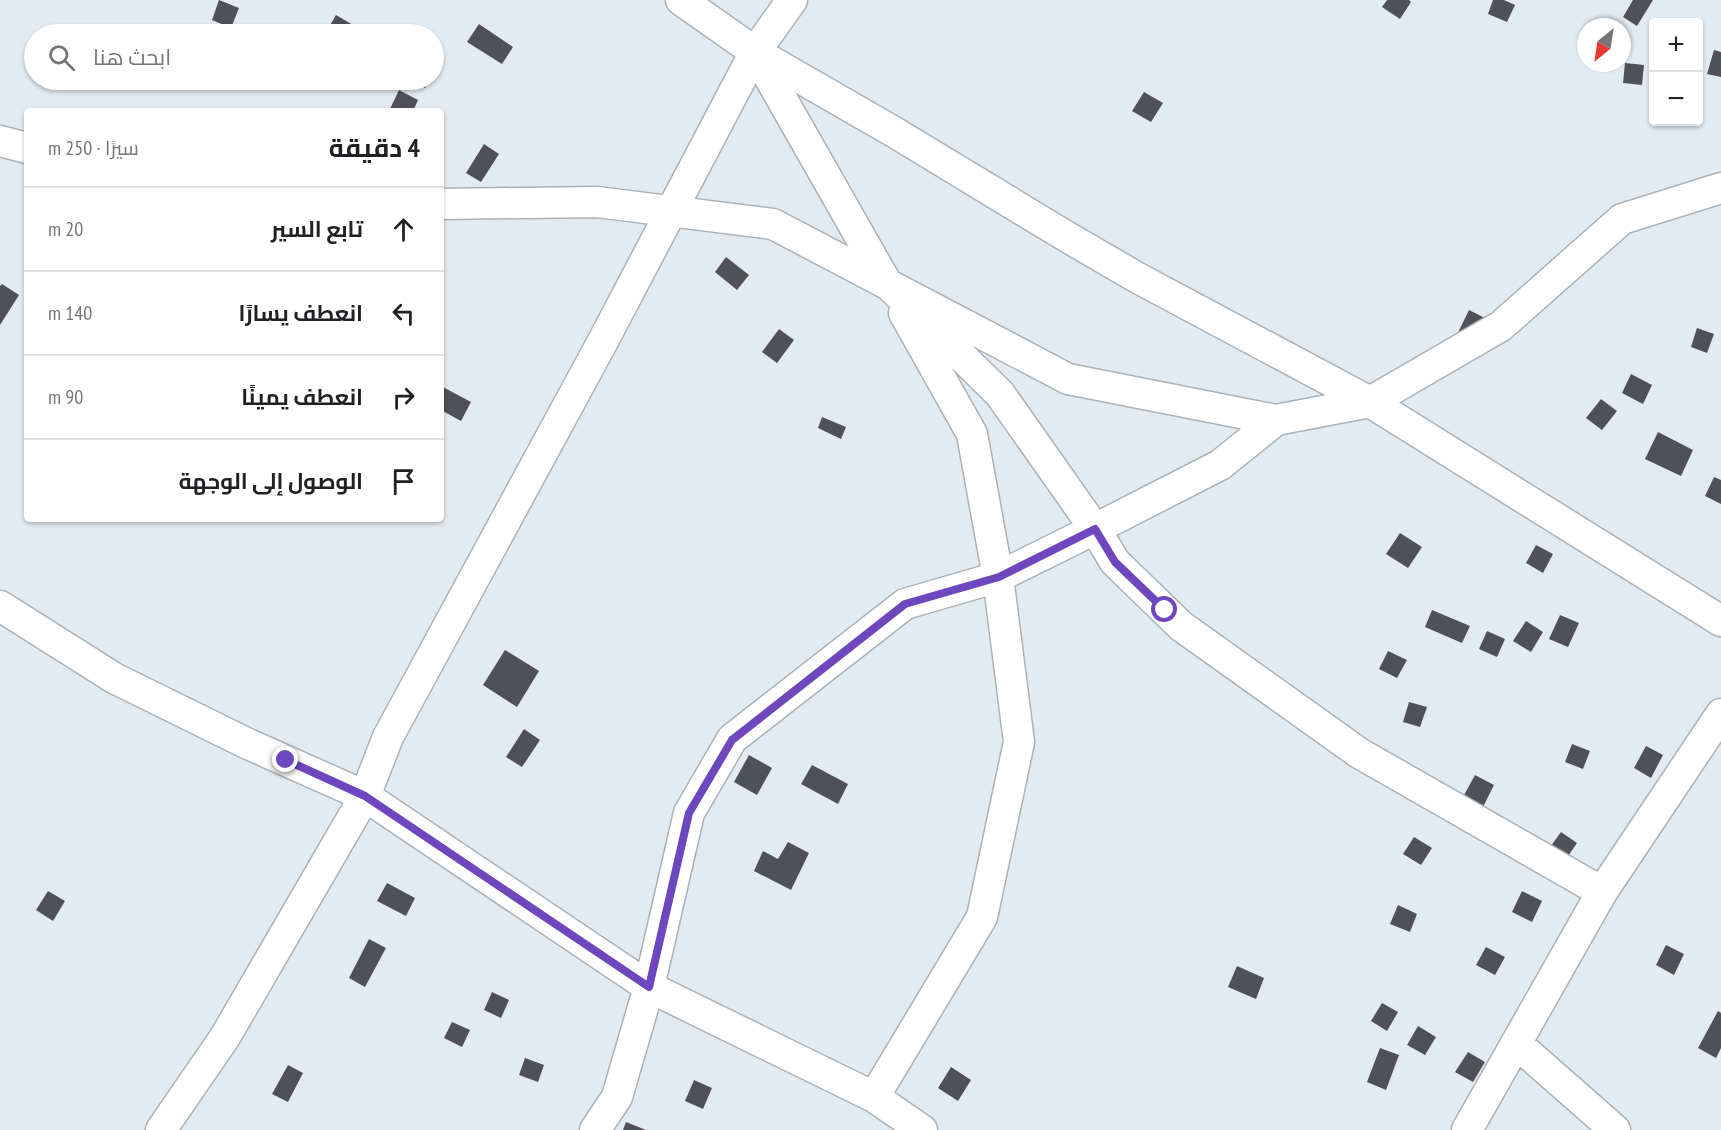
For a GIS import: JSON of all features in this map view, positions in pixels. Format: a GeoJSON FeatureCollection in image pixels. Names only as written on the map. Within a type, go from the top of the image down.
{"type":"FeatureCollection","features":[{"type":"Feature","properties":{"kind":"street"},"geometry":{"type":"LineString","coordinates":[[681,0],[755,52],[1136,277],[1370,402],[1721,621]]}},
{"type":"Feature","properties":{"kind":"street"},"geometry":{"type":"LineString","coordinates":[[161,1130],[225,1037],[365,796],[388,737],[598,351],[755,52],[792,0]]}},
{"type":"Feature","properties":{"kind":"street"},"geometry":{"type":"LineString","coordinates":[[755,52],[972,434],[999,577],[1018,742],[982,917],[874,1096]]}},
{"type":"Feature","properties":{"kind":"street"},"geometry":{"type":"LineString","coordinates":[[0,141],[24,147]]}},
{"type":"Feature","properties":{"kind":"street"},"geometry":{"type":"LineString","coordinates":[[444,204],[597,202],[773,224],[1068,379],[1276,420],[1370,402],[1501,326],[1622,219],[1721,188]]}},
{"type":"Feature","properties":{"kind":"street"},"geometry":{"type":"LineString","coordinates":[[886,282],[1000,393],[1095,529],[1115,562],[1181,626],[1359,753],[1602,892]]}},
{"type":"Feature","properties":{"kind":"street"},"geometry":{"type":"LineString","coordinates":[[595,1130],[617,1097],[649,987],[689,813],[732,740],[905,604],[999,577],[1220,465],[1276,420]]}},
{"type":"Feature","properties":{"kind":"street"},"geometry":{"type":"LineString","coordinates":[[0,606],[114,678],[246,743],[365,796],[649,987],[874,1096],[922,1130]]}},
{"type":"Feature","properties":{"kind":"street"},"geometry":{"type":"LineString","coordinates":[[1467,1130],[1602,892],[1721,714]]}},
{"type":"Feature","properties":{"kind":"street"},"geometry":{"type":"LineString","coordinates":[[1516,1043],[1615,1130]]}},
{"type":"Feature","properties":{"kind":"building"},"geometry":{"type":"Polygon","coordinates":[[[219,0],[239,8],[233,24],[222,24],[212,20],[219,0]]]}},
{"type":"Feature","properties":{"kind":"building"},"geometry":{"type":"Polygon","coordinates":[[[1387,0],[1409,0],[1411,2],[1400,19],[1382,7],[1387,0]]]}},
{"type":"Feature","properties":{"kind":"building"},"geometry":{"type":"Polygon","coordinates":[[[1493,0],[1504,0],[1515,5],[1507,22],[1488,14],[1493,0]]]}},
{"type":"Feature","properties":{"kind":"building"},"geometry":{"type":"Polygon","coordinates":[[[1633,0],[1653,0],[1637,26],[1631,22],[1631,18],[1623,17],[1633,0]]]}},
{"type":"Feature","properties":{"kind":"building"},"geometry":{"type":"Polygon","coordinates":[[[336,15],[351,24],[331,24],[336,15]]]}},
{"type":"Feature","properties":{"kind":"building"},"geometry":{"type":"Polygon","coordinates":[[[479,24],[513,47],[502,64],[467,42],[479,24]]]}},
{"type":"Feature","properties":{"kind":"building"},"geometry":{"type":"Polygon","coordinates":[[[1714,50],[1721,52],[1721,77],[1707,74],[1714,50]]]}},
{"type":"Feature","properties":{"kind":"building"},"geometry":{"type":"Polygon","coordinates":[[[1631,64],[1644,65],[1642,85],[1623,83],[1624,72],[1631,72],[1631,64]]]}},
{"type":"Feature","properties":{"kind":"building"},"geometry":{"type":"Polygon","coordinates":[[[399,90],[418,100],[414,108],[390,108],[399,90]]]}},
{"type":"Feature","properties":{"kind":"building"},"geometry":{"type":"Polygon","coordinates":[[[1144,92],[1163,103],[1151,122],[1132,111],[1144,92]]]}},
{"type":"Feature","properties":{"kind":"building"},"geometry":{"type":"Polygon","coordinates":[[[484,144],[499,154],[481,182],[466,173],[484,144]]]}},
{"type":"Feature","properties":{"kind":"building"},"geometry":{"type":"Polygon","coordinates":[[[726,257],[749,275],[737,290],[715,272],[726,257]]]}},
{"type":"Feature","properties":{"kind":"building"},"geometry":{"type":"Polygon","coordinates":[[[2,284],[19,295],[0,325],[0,286],[2,284]]]}},
{"type":"Feature","properties":{"kind":"building"},"geometry":{"type":"Polygon","coordinates":[[[1469,310],[1489,320],[1452,345],[1469,310]]]}},
{"type":"Feature","properties":{"kind":"building"},"geometry":{"type":"Polygon","coordinates":[[[1697,328],[1714,334],[1707,353],[1691,347],[1697,328]]]}},
{"type":"Feature","properties":{"kind":"building"},"geometry":{"type":"Polygon","coordinates":[[[779,329],[794,340],[777,363],[762,352],[779,329]]]}},
{"type":"Feature","properties":{"kind":"building"},"geometry":{"type":"Polygon","coordinates":[[[1631,374],[1652,385],[1643,404],[1622,393],[1631,374]]]}},
{"type":"Feature","properties":{"kind":"building"},"geometry":{"type":"Polygon","coordinates":[[[444,388],[471,402],[461,421],[444,412],[444,388]]]}},
{"type":"Feature","properties":{"kind":"building"},"geometry":{"type":"Polygon","coordinates":[[[1601,399],[1617,411],[1602,430],[1586,418],[1601,399]]]}},
{"type":"Feature","properties":{"kind":"building"},"geometry":{"type":"Polygon","coordinates":[[[822,417],[846,427],[841,439],[818,428],[822,417]]]}},
{"type":"Feature","properties":{"kind":"building"},"geometry":{"type":"Polygon","coordinates":[[[1658,432],[1693,450],[1681,476],[1645,459],[1658,432]]]}},
{"type":"Feature","properties":{"kind":"building"},"geometry":{"type":"Polygon","coordinates":[[[1714,477],[1721,480],[1721,504],[1705,496],[1714,477]]]}},
{"type":"Feature","properties":{"kind":"building"},"geometry":{"type":"Polygon","coordinates":[[[1400,533],[1422,547],[1408,568],[1386,554],[1400,533]]]}},
{"type":"Feature","properties":{"kind":"building"},"geometry":{"type":"Polygon","coordinates":[[[1536,545],[1553,554],[1543,573],[1526,563],[1536,545]]]}},
{"type":"Feature","properties":{"kind":"building"},"geometry":{"type":"Polygon","coordinates":[[[1432,610],[1470,626],[1462,643],[1425,627],[1432,610]]]}},
{"type":"Feature","properties":{"kind":"building"},"geometry":{"type":"Polygon","coordinates":[[[1560,615],[1579,623],[1568,647],[1549,639],[1560,615]]]}},
{"type":"Feature","properties":{"kind":"building"},"geometry":{"type":"Polygon","coordinates":[[[1526,621],[1543,632],[1531,652],[1513,641],[1526,621]]]}},
{"type":"Feature","properties":{"kind":"building"},"geometry":{"type":"Polygon","coordinates":[[[1487,631],[1505,639],[1497,657],[1479,649],[1487,631]]]}},
{"type":"Feature","properties":{"kind":"building"},"geometry":{"type":"Polygon","coordinates":[[[505,650],[539,671],[517,707],[483,685],[505,650]]]}},
{"type":"Feature","properties":{"kind":"building"},"geometry":{"type":"Polygon","coordinates":[[[1388,651],[1407,660],[1397,678],[1379,669],[1388,651]]]}},
{"type":"Feature","properties":{"kind":"building"},"geometry":{"type":"Polygon","coordinates":[[[1409,702],[1427,707],[1420,727],[1403,722],[1409,702]]]}},
{"type":"Feature","properties":{"kind":"building"},"geometry":{"type":"Polygon","coordinates":[[[524,729],[540,740],[522,767],[506,757],[524,729]]]}},
{"type":"Feature","properties":{"kind":"building"},"geometry":{"type":"Polygon","coordinates":[[[1572,744],[1590,751],[1583,769],[1565,762],[1572,744]]]}},
{"type":"Feature","properties":{"kind":"building"},"geometry":{"type":"Polygon","coordinates":[[[1646,746],[1663,755],[1651,778],[1634,768],[1646,746]]]}},
{"type":"Feature","properties":{"kind":"building"},"geometry":{"type":"Polygon","coordinates":[[[749,755],[772,768],[757,795],[734,782],[749,755]]]}},
{"type":"Feature","properties":{"kind":"building"},"geometry":{"type":"Polygon","coordinates":[[[812,765],[848,784],[838,804],[801,784],[812,765]]]}},
{"type":"Feature","properties":{"kind":"building"},"geometry":{"type":"Polygon","coordinates":[[[1475,775],[1494,785],[1483,807],[1463,797],[1475,775]]]}},
{"type":"Feature","properties":{"kind":"building"},"geometry":{"type":"Polygon","coordinates":[[[1561,832],[1577,843],[1564,862],[1548,850],[1561,832]]]}},
{"type":"Feature","properties":{"kind":"building"},"geometry":{"type":"Polygon","coordinates":[[[1414,837],[1432,848],[1421,865],[1403,854],[1414,837]]]}},
{"type":"Feature","properties":{"kind":"building"},"geometry":{"type":"Polygon","coordinates":[[[788,842],[809,853],[791,890],[754,871],[763,851],[778,859],[788,842]]]}},
{"type":"Feature","properties":{"kind":"building"},"geometry":{"type":"Polygon","coordinates":[[[387,883],[415,898],[406,916],[377,901],[387,883]]]}},
{"type":"Feature","properties":{"kind":"building"},"geometry":{"type":"Polygon","coordinates":[[[48,891],[65,901],[53,921],[36,910],[48,891]]]}},
{"type":"Feature","properties":{"kind":"building"},"geometry":{"type":"Polygon","coordinates":[[[1522,891],[1542,901],[1532,922],[1512,912],[1522,891]]]}},
{"type":"Feature","properties":{"kind":"building"},"geometry":{"type":"Polygon","coordinates":[[[1398,905],[1417,914],[1410,932],[1390,924],[1398,905]]]}},
{"type":"Feature","properties":{"kind":"building"},"geometry":{"type":"Polygon","coordinates":[[[369,939],[386,948],[365,987],[349,978],[369,939]]]}},
{"type":"Feature","properties":{"kind":"building"},"geometry":{"type":"Polygon","coordinates":[[[1666,945],[1684,954],[1674,975],[1656,965],[1666,945]]]}},
{"type":"Feature","properties":{"kind":"building"},"geometry":{"type":"Polygon","coordinates":[[[1486,947],[1505,957],[1495,975],[1476,965],[1486,947]]]}},
{"type":"Feature","properties":{"kind":"building"},"geometry":{"type":"Polygon","coordinates":[[[1237,966],[1264,978],[1256,999],[1228,987],[1237,966]]]}},
{"type":"Feature","properties":{"kind":"building"},"geometry":{"type":"Polygon","coordinates":[[[492,992],[509,1000],[501,1018],[484,1010],[492,992]]]}},
{"type":"Feature","properties":{"kind":"building"},"geometry":{"type":"Polygon","coordinates":[[[1382,1003],[1398,1012],[1387,1031],[1371,1021],[1382,1003]]]}},
{"type":"Feature","properties":{"kind":"building"},"geometry":{"type":"Polygon","coordinates":[[[1718,1011],[1721,1013],[1721,1048],[1716,1058],[1698,1048],[1718,1011]]]}},
{"type":"Feature","properties":{"kind":"building"},"geometry":{"type":"Polygon","coordinates":[[[452,1022],[470,1030],[462,1047],[444,1038],[452,1022]]]}},
{"type":"Feature","properties":{"kind":"building"},"geometry":{"type":"Polygon","coordinates":[[[1418,1026],[1436,1037],[1425,1055],[1407,1045],[1418,1026]]]}},
{"type":"Feature","properties":{"kind":"building"},"geometry":{"type":"Polygon","coordinates":[[[1380,1048],[1399,1055],[1386,1090],[1367,1082],[1380,1048]]]}},
{"type":"Feature","properties":{"kind":"building"},"geometry":{"type":"Polygon","coordinates":[[[1468,1052],[1485,1062],[1473,1082],[1455,1072],[1468,1052]]]}},
{"type":"Feature","properties":{"kind":"building"},"geometry":{"type":"Polygon","coordinates":[[[525,1058],[544,1065],[538,1082],[519,1075],[525,1058]]]}},
{"type":"Feature","properties":{"kind":"building"},"geometry":{"type":"Polygon","coordinates":[[[288,1065],[303,1073],[288,1102],[272,1094],[288,1065]]]}},
{"type":"Feature","properties":{"kind":"building"},"geometry":{"type":"Polygon","coordinates":[[[951,1067],[971,1080],[958,1101],[938,1088],[951,1067]]]}},
{"type":"Feature","properties":{"kind":"building"},"geometry":{"type":"Polygon","coordinates":[[[694,1080],[712,1088],[703,1109],[685,1101],[694,1080]]]}},
{"type":"Feature","properties":{"kind":"building"},"geometry":{"type":"Polygon","coordinates":[[[626,1122],[646,1130],[623,1130],[626,1122]]]}},
{"type":"Feature","properties":{"kind":"route"},"geometry":{"type":"LineString","coordinates":[[286,760],[365,796],[649,987],[689,813],[732,740],[905,604],[999,577],[1095,529],[1115,562],[1165,610]]}}]}
